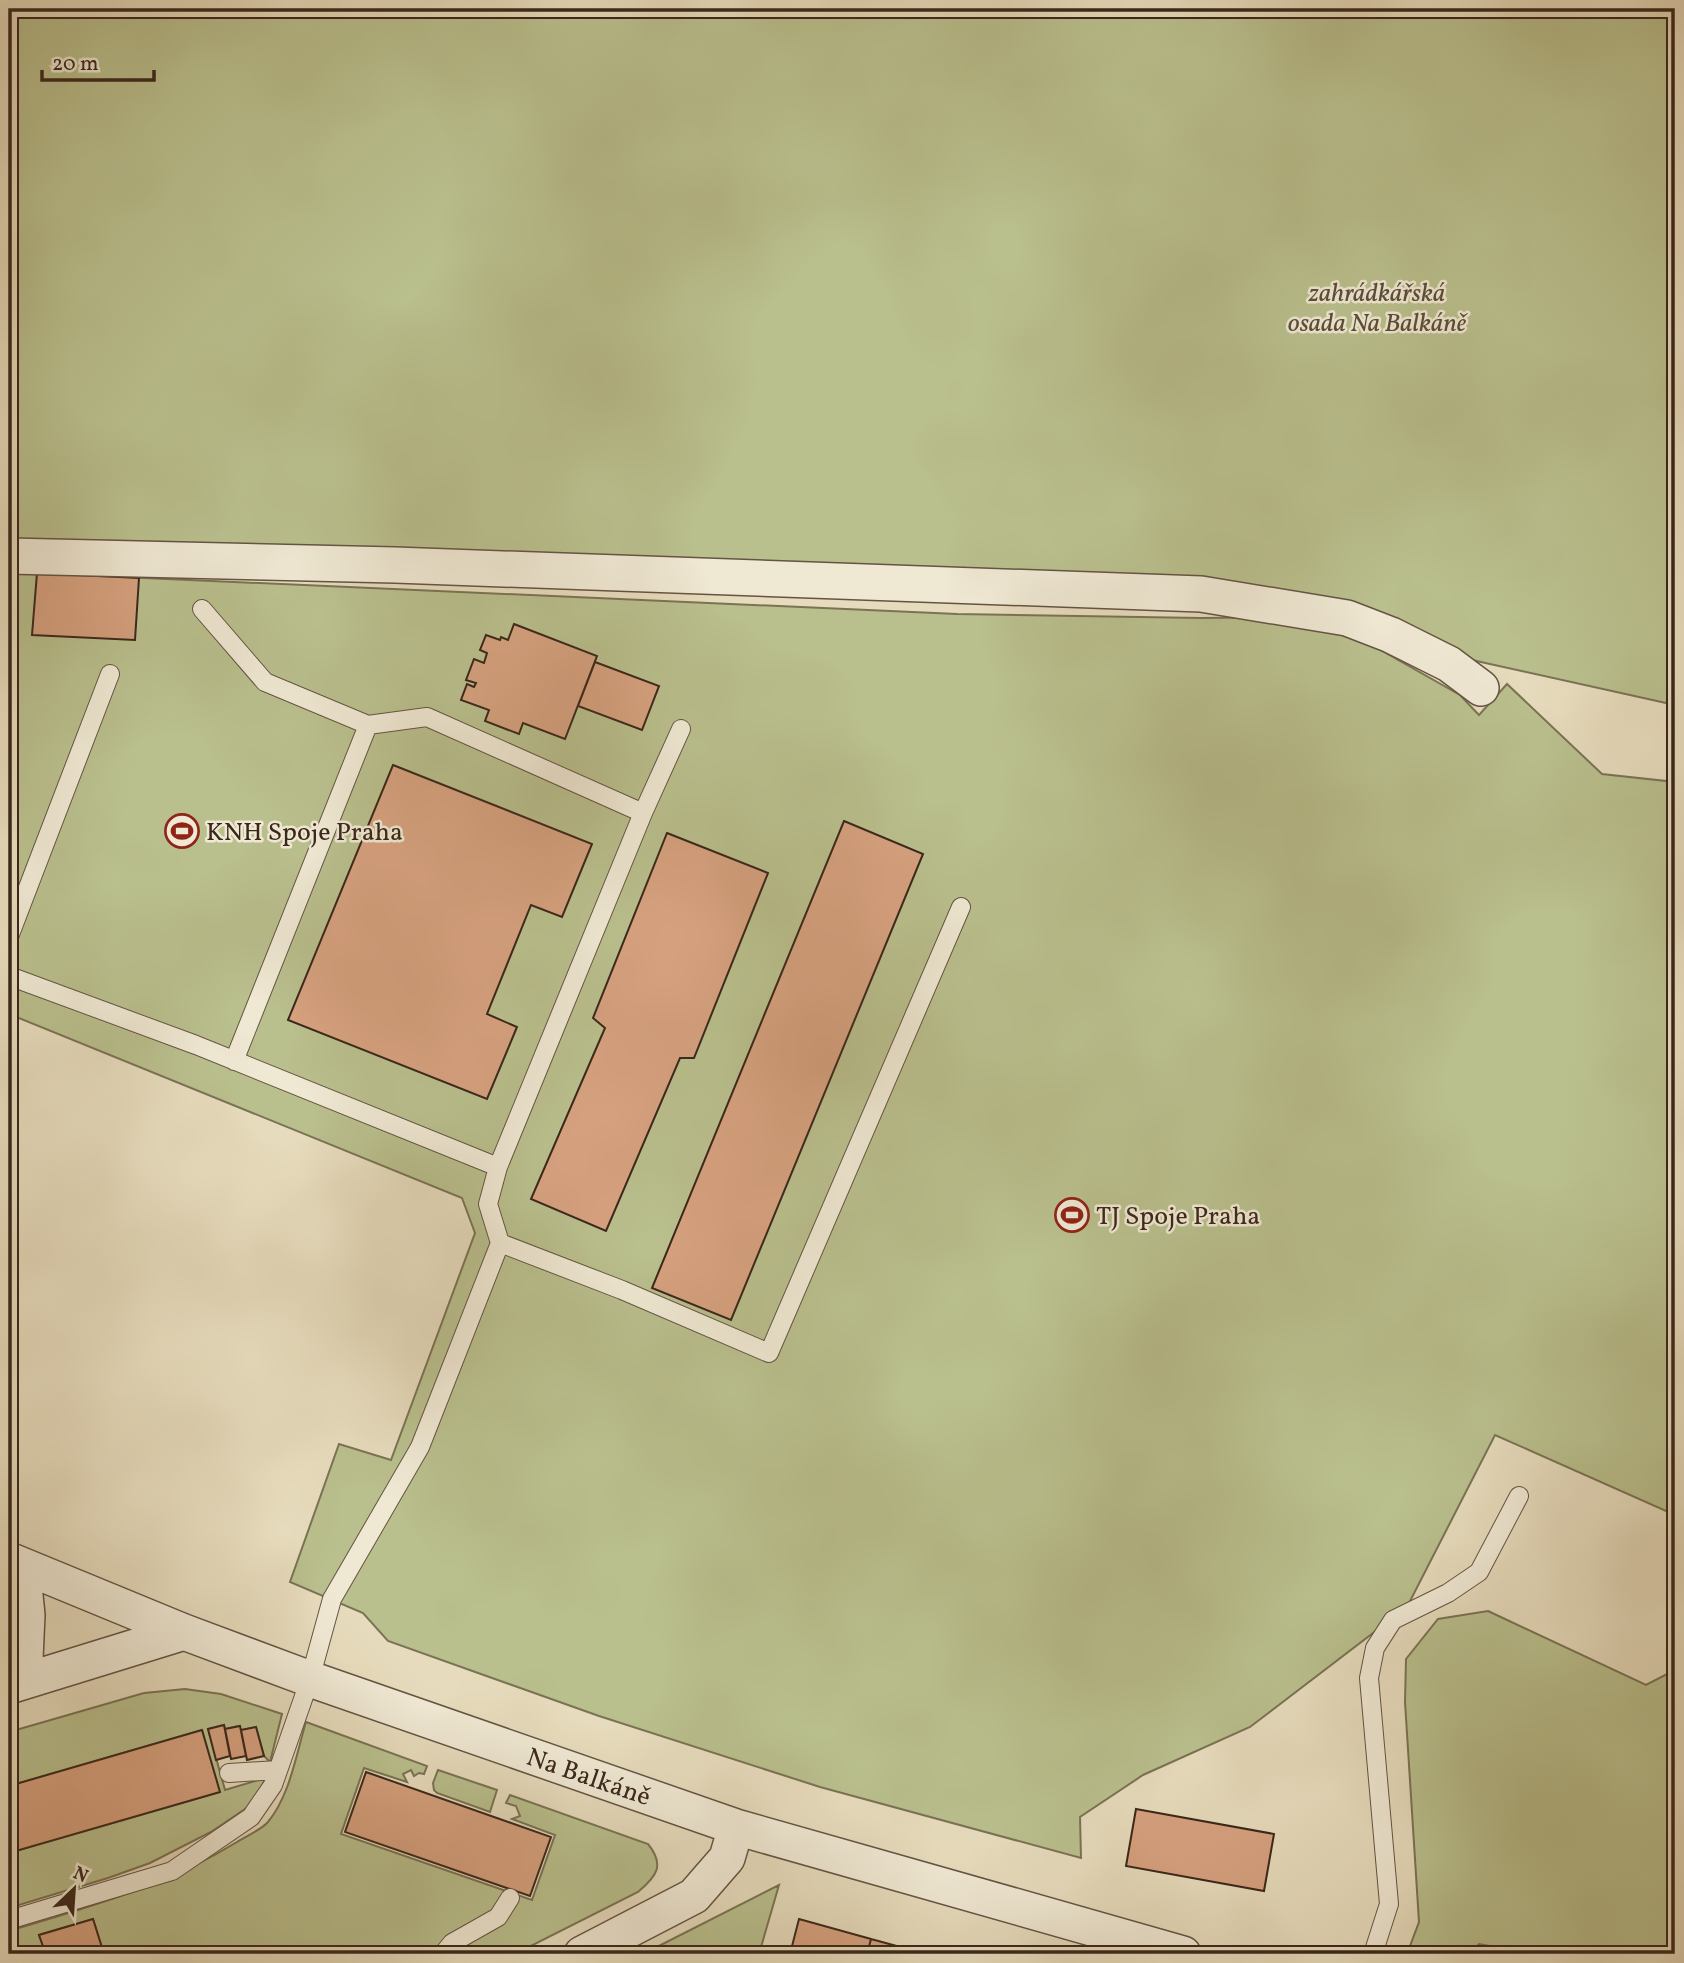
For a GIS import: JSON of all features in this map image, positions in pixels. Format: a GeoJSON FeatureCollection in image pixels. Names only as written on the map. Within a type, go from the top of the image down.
{"type":"FeatureCollection","features":[{"type":"Feature","properties":{"kind":"street"},"geometry":{"type":"LineString","coordinates":[[9,556],[396,565],[1201,594],[1347,618],[1391,635],[1448,664],[1481,688]]}},
{"type":"Feature","properties":{"kind":"street"},"geometry":{"type":"LineString","coordinates":[[16,1563],[27,1615],[16,1683],[184,1632]]}},
{"type":"Feature","properties":{"kind":"street","name":"Na Balkáně"},"geometry":{"type":"LineString","coordinates":[[16,1563],[184,1632],[310,1679],[736,1827],[1182,1954]]}},
{"type":"Feature","properties":{"kind":"street"},"geometry":{"type":"LineString","coordinates":[[582,1954],[694,1896],[727,1858],[736,1827]]}},
{"type":"Feature","properties":{"kind":"lane"},"geometry":{"type":"LineString","coordinates":[[202,610],[265,682],[368,725],[427,717],[643,813]]}},
{"type":"Feature","properties":{"kind":"lane"},"geometry":{"type":"LineString","coordinates":[[9,937],[110,674]]}},
{"type":"Feature","properties":{"kind":"lane"},"geometry":{"type":"LineString","coordinates":[[234,1061],[368,725]]}},
{"type":"Feature","properties":{"kind":"lane"},"geometry":{"type":"LineString","coordinates":[[9,1920],[172,1871],[251,1816],[273,1785],[310,1679],[332,1599],[420,1447],[500,1244],[488,1204],[498,1167],[643,813],[681,729]]}},
{"type":"Feature","properties":{"kind":"lane"},"geometry":{"type":"LineString","coordinates":[[500,1244],[622,1290],[769,1353],[961,907]]}},
{"type":"Feature","properties":{"kind":"lane"},"geometry":{"type":"LineString","coordinates":[[9,976],[234,1061],[498,1167]]}},
{"type":"Feature","properties":{"kind":"lane"},"geometry":{"type":"LineString","coordinates":[[1373,1954],[1389,1904],[1369,1678],[1375,1648],[1393,1620],[1448,1593],[1479,1572],[1519,1496]]}},
{"type":"Feature","properties":{"kind":"lane"},"geometry":{"type":"LineString","coordinates":[[229,1773],[278,1770]]}},
{"type":"Feature","properties":{"kind":"lane"},"geometry":{"type":"LineString","coordinates":[[443,1954],[452,1943],[498,1917],[510,1898]]}},
{"type":"Feature","properties":{"kind":"green space","name":"zahrádkářská osada Na Balkáně"},"geometry":{"type":"Polygon","coordinates":[[[9,9],[1675,9],[1675,705],[1463,658],[1351,604],[397,555],[9,539],[9,9]]]}},
{"type":"Feature","properties":{"kind":"green space","name":"TJ Spoje Praha"},"geometry":{"type":"Polygon","coordinates":[[[9,572],[957,614],[1291,617],[1354,635],[1460,695],[1479,715],[1507,684],[1602,774],[1675,782],[1675,1515],[1495,1435],[1407,1607],[1250,1727],[1143,1775],[1080,1817],[1081,1858],[820,1787],[599,1716],[388,1641],[363,1613],[290,1582],[339,1444],[391,1460],[475,1233],[462,1198],[9,1014],[9,572]]]}},
{"type":"Feature","properties":{"kind":"green space"},"geometry":{"type":"Polygon","coordinates":[[[1488,1611],[1646,1685],[1675,1670],[1675,1954],[1535,1954],[1479,1944],[1469,1954],[1407,1954],[1419,1922],[1405,1702],[1406,1659],[1438,1619],[1488,1611]]]}},
{"type":"Feature","properties":{"kind":"green space"},"geometry":{"type":"Polygon","coordinates":[[[185,1689],[221,1694],[282,1714],[270,1762],[264,1756],[256,1727],[225,1729],[224,1725],[208,1729],[225,1790],[265,1778],[261,1792],[251,1805],[211,1832],[150,1863],[9,1908],[9,1853],[219,1792],[202,1730],[9,1786],[9,1732],[144,1693],[185,1689]]]}},
{"type":"Feature","properties":{"kind":"green space"},"geometry":{"type":"Polygon","coordinates":[[[306,1722],[427,1766],[424,1774],[414,1776],[411,1770],[403,1774],[407,1782],[364,1768],[341,1834],[532,1900],[555,1835],[512,1819],[520,1816],[516,1806],[506,1803],[510,1795],[648,1844],[656,1858],[654,1875],[638,1892],[515,1954],[104,1954],[93,1919],[39,1935],[45,1952],[9,1954],[9,1931],[154,1884],[210,1858],[265,1825],[282,1800],[306,1722]]]}},
{"type":"Feature","properties":{"kind":"green space"},"geometry":{"type":"Polygon","coordinates":[[[438,1770],[497,1790],[490,1812],[437,1793],[433,1783],[438,1770]]]}},
{"type":"Feature","properties":{"kind":"green space"},"geometry":{"type":"Polygon","coordinates":[[[779,1885],[759,1954],[643,1954],[779,1885]]]}},
{"type":"Feature","properties":{"kind":"building"},"geometry":{"type":"Polygon","coordinates":[[[37,573],[139,578],[135,640],[32,635],[37,573]]]}},
{"type":"Feature","properties":{"kind":"building"},"geometry":{"type":"Polygon","coordinates":[[[514,624],[597,656],[565,739],[523,723],[519,734],[485,721],[489,710],[461,700],[467,684],[474,687],[476,683],[466,680],[474,659],[484,663],[487,653],[480,650],[486,635],[508,640],[514,624]]]}},
{"type":"Feature","properties":{"kind":"building"},"geometry":{"type":"Polygon","coordinates":[[[595,662],[659,686],[642,730],[578,706],[595,662]]]}},
{"type":"Feature","properties":{"kind":"building"},"geometry":{"type":"Polygon","coordinates":[[[393,765],[592,844],[562,917],[531,905],[487,1014],[517,1027],[487,1099],[288,1020],[393,765]]]}},
{"type":"Feature","properties":{"kind":"building"},"geometry":{"type":"Polygon","coordinates":[[[844,821],[923,854],[731,1320],[652,1288],[844,821]]]}},
{"type":"Feature","properties":{"kind":"building"},"geometry":{"type":"Polygon","coordinates":[[[667,833],[768,873],[694,1058],[680,1058],[606,1231],[531,1199],[605,1028],[593,1018],[667,833]]]}},
{"type":"Feature","properties":{"kind":"building"},"geometry":{"type":"Polygon","coordinates":[[[224,1725],[230,1756],[216,1760],[208,1729],[224,1725]]]}},
{"type":"Feature","properties":{"kind":"building"},"geometry":{"type":"Polygon","coordinates":[[[240,1726],[246,1756],[231,1759],[225,1729],[240,1726]]]}},
{"type":"Feature","properties":{"kind":"building"},"geometry":{"type":"Polygon","coordinates":[[[256,1727],[264,1756],[247,1760],[241,1730],[256,1727]]]}},
{"type":"Feature","properties":{"kind":"building"},"geometry":{"type":"Polygon","coordinates":[[[202,1730],[220,1792],[9,1853],[9,1786],[202,1730]]]}},
{"type":"Feature","properties":{"kind":"building"},"geometry":{"type":"Polygon","coordinates":[[[366,1772],[551,1837],[530,1896],[345,1832],[366,1772]]]}},
{"type":"Feature","properties":{"kind":"building"},"geometry":{"type":"Polygon","coordinates":[[[1136,1809],[1274,1834],[1264,1891],[1126,1866],[1136,1809]]]}},
{"type":"Feature","properties":{"kind":"building"},"geometry":{"type":"Polygon","coordinates":[[[93,1919],[104,1954],[38,1954],[45,1952],[39,1935],[93,1919]]]}},
{"type":"Feature","properties":{"kind":"building"},"geometry":{"type":"Polygon","coordinates":[[[799,1919],[871,1939],[867,1954],[790,1954],[799,1919]]]}},
{"type":"Feature","properties":{"kind":"building"},"geometry":{"type":"Polygon","coordinates":[[[871,1939],[926,1954],[867,1954],[871,1939]]]}},
{"type":"Feature","properties":{"kind":"place","name":"KNH Spoje Praha"},"geometry":{"type":"Point","coordinates":[182,831]}},
{"type":"Feature","properties":{"kind":"place","name":"TJ Spoje Praha"},"geometry":{"type":"Point","coordinates":[1072,1215]}}]}
